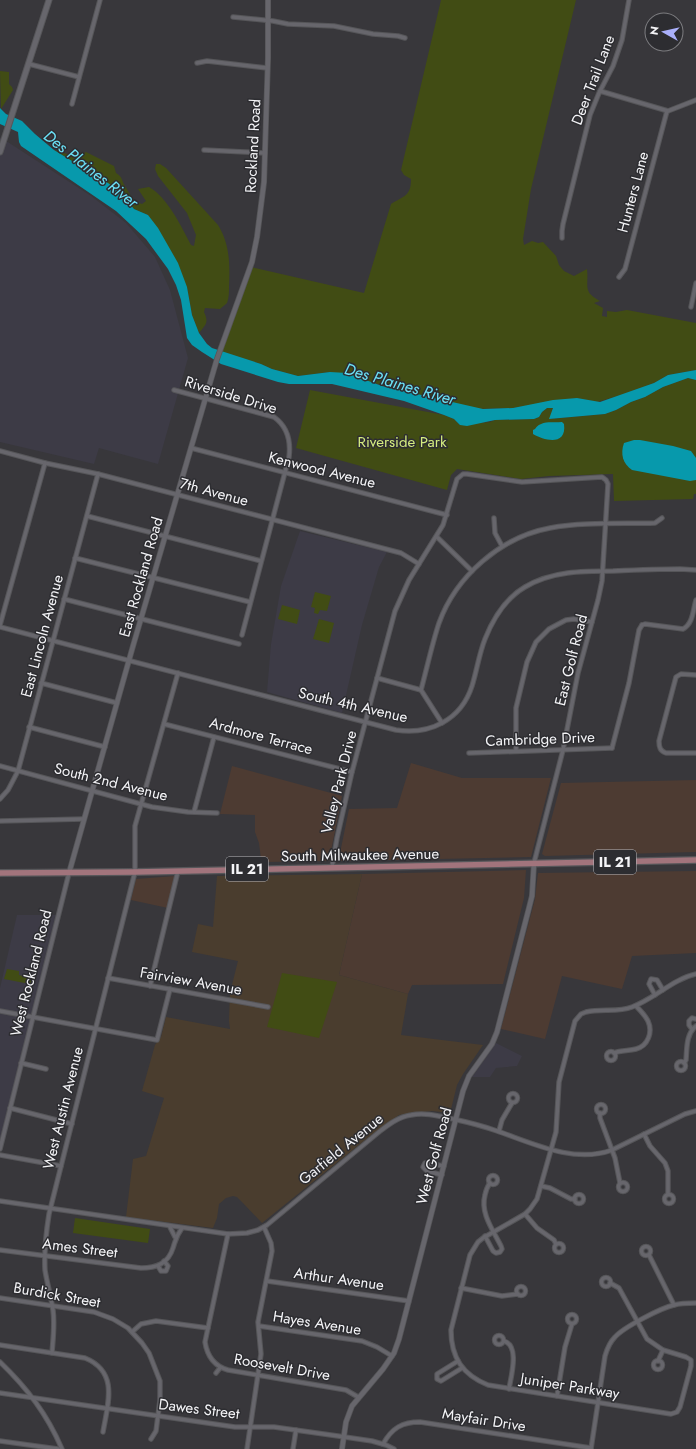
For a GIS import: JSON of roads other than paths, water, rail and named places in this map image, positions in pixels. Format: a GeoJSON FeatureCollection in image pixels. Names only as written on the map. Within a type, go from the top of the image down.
{"type":"FeatureCollection","features":[{"type":"Feature","properties":{"kind":"main road"},"geometry":{"type":"LineString","coordinates":[[0,152],[49,0]]}},
{"type":"Feature","properties":{"kind":"main road","name":"South Milwaukee Avenue"},"geometry":{"type":"LineString","coordinates":[[0,873],[135,872],[696,860]]}},
{"type":"Feature","properties":{"kind":"street"},"geometry":{"type":"LineString","coordinates":[[72,104],[100,0]]}},
{"type":"Feature","properties":{"kind":"street","name":"Rockland Road"},"geometry":{"type":"LineString","coordinates":[[243,291],[252,262],[257,237],[263,188],[268,68],[268,0]]}},
{"type":"Feature","properties":{"kind":"street","name":"Deer Trail Lane"},"geometry":{"type":"LineString","coordinates":[[562,238],[563,224],[590,115],[619,52],[629,0]]}},
{"type":"Feature","properties":{"kind":"street"},"geometry":{"type":"LineString","coordinates":[[233,17],[288,24],[334,26],[373,34],[405,38]]}},
{"type":"Feature","properties":{"kind":"street"},"geometry":{"type":"LineString","coordinates":[[197,63],[207,61],[268,68]]}},
{"type":"Feature","properties":{"kind":"street"},"geometry":{"type":"LineString","coordinates":[[29,64],[79,77]]}},
{"type":"Feature","properties":{"kind":"street"},"geometry":{"type":"LineString","coordinates":[[600,91],[667,111],[696,100]]}},
{"type":"Feature","properties":{"kind":"street","name":"Hunters Lane"},"geometry":{"type":"LineString","coordinates":[[619,277],[625,269],[667,111]]}},
{"type":"Feature","properties":{"kind":"street"},"geometry":{"type":"LineString","coordinates":[[204,150],[265,153]]}},
{"type":"Feature","properties":{"kind":"street"},"geometry":{"type":"LineString","coordinates":[[691,307],[696,283]]}},
{"type":"Feature","properties":{"kind":"street","name":"East Rockland Road"},"geometry":{"type":"LineString","coordinates":[[69,873],[205,399],[222,343],[243,291]]}},
{"type":"Feature","properties":{"kind":"street","name":"Riverside Drive"},"geometry":{"type":"LineString","coordinates":[[174,390],[274,417],[284,427],[290,444],[289,457],[285,473]]}},
{"type":"Feature","properties":{"kind":"street","name":"Kenwood Avenue"},"geometry":{"type":"LineString","coordinates":[[191,448],[447,515]]}},
{"type":"Feature","properties":{"kind":"street","name":"7th Avenue"},"geometry":{"type":"LineString","coordinates":[[0,451],[44,463],[98,474],[401,553],[419,564]]}},
{"type":"Feature","properties":{"kind":"street"},"geometry":{"type":"LineString","coordinates":[[0,626],[44,463]]}},
{"type":"Feature","properties":{"kind":"street"},"geometry":{"type":"LineString","coordinates":[[242,636],[285,473]]}},
{"type":"Feature","properties":{"kind":"street","name":"East Lincoln Avenue"},"geometry":{"type":"LineString","coordinates":[[0,799],[8,790],[18,771],[98,474]]}},
{"type":"Feature","properties":{"kind":"street","name":"Valley Park Drive"},"geometry":{"type":"LineString","coordinates":[[332,867],[352,772],[397,605],[409,580],[437,537],[447,515],[456,481],[459,476],[467,474],[522,482],[587,478]]}},
{"type":"Feature","properties":{"kind":"street","name":"East Golf Road"},"geometry":{"type":"LineString","coordinates":[[534,863],[563,750],[578,673],[598,600],[603,571],[608,481],[602,477],[587,478]]}},
{"type":"Feature","properties":{"kind":"street"},"geometry":{"type":"LineString","coordinates":[[87,516],[261,561]]}},
{"type":"Feature","properties":{"kind":"street"},"geometry":{"type":"LineString","coordinates":[[494,518],[494,533],[502,546]]}},
{"type":"Feature","properties":{"kind":"street"},"geometry":{"type":"LineString","coordinates":[[422,690],[439,623],[453,597],[478,564],[502,546],[529,533],[548,528],[606,524],[656,523],[662,518]]}},
{"type":"Feature","properties":{"kind":"street"},"geometry":{"type":"LineString","coordinates":[[437,537],[472,571]]}},
{"type":"Feature","properties":{"kind":"street"},"geometry":{"type":"LineString","coordinates":[[75,558],[250,602]]}},
{"type":"Feature","properties":{"kind":"street","name":"South 4th Avenue"},"geometry":{"type":"LineString","coordinates":[[0,626],[396,730],[417,732],[430,729],[442,723],[451,717],[465,702],[472,687],[490,626],[498,613],[511,598],[524,588],[538,580],[565,572],[680,568],[696,570]]}},
{"type":"Feature","properties":{"kind":"street"},"geometry":{"type":"LineString","coordinates":[[64,599],[239,644]]}},
{"type":"Feature","properties":{"kind":"street","name":"Cambridge Drive"},"geometry":{"type":"LineString","coordinates":[[469,753],[612,749],[629,683],[640,624],[683,629],[690,621],[696,600]]}},
{"type":"Feature","properties":{"kind":"street"},"geometry":{"type":"LineString","coordinates":[[516,751],[516,708],[527,662],[533,646],[549,629],[566,620],[574,619],[592,622]]}},
{"type":"Feature","properties":{"kind":"street","name":"West Austin Avenue"},"geometry":{"type":"LineString","coordinates":[[52,1353],[54,1327],[52,1305],[47,1283],[45,1256],[46,1228],[135,872],[135,826],[178,673]]}},
{"type":"Feature","properties":{"kind":"street"},"geometry":{"type":"LineString","coordinates":[[696,675],[682,674],[676,677],[659,741],[659,747],[666,753],[696,753]]}},
{"type":"Feature","properties":{"kind":"street"},"geometry":{"type":"LineString","coordinates":[[377,678],[422,690],[442,723]]}},
{"type":"Feature","properties":{"kind":"street"},"geometry":{"type":"LineString","coordinates":[[42,683],[118,703]]}},
{"type":"Feature","properties":{"kind":"street","name":"Ardmore Terrace"},"geometry":{"type":"LineString","coordinates":[[164,724],[352,772]]}},
{"type":"Feature","properties":{"kind":"street"},"geometry":{"type":"LineString","coordinates":[[29,727],[105,747]]}},
{"type":"Feature","properties":{"kind":"street"},"geometry":{"type":"LineString","coordinates":[[194,812],[214,736]]}},
{"type":"Feature","properties":{"kind":"street","name":"South 2nd Avenue"},"geometry":{"type":"LineString","coordinates":[[0,766],[168,810],[217,813]]}},
{"type":"Feature","properties":{"kind":"street"},"geometry":{"type":"LineString","coordinates":[[0,821],[84,819]]}},
{"type":"Feature","properties":{"kind":"street","name":"West Golf Road"},"geometry":{"type":"LineString","coordinates":[[342,1449],[349,1412],[358,1397],[383,1369],[392,1356],[399,1339],[456,1120],[469,1076],[492,1044],[497,1032],[532,896],[534,863]]}},
{"type":"Feature","properties":{"kind":"street"},"geometry":{"type":"LineString","coordinates":[[150,986],[178,871]]}},
{"type":"Feature","properties":{"kind":"street","name":"West Rockland Road"},"geometry":{"type":"LineString","coordinates":[[0,1149],[69,873]]}},
{"type":"Feature","properties":{"kind":"street","name":"Juniper Parkway"},"geometry":{"type":"LineString","coordinates":[[662,1350],[689,1358],[691,1362],[678,1410],[671,1414],[496,1387],[480,1382],[462,1368],[458,1361],[453,1349],[451,1330],[470,1255],[478,1242],[493,1231],[525,1214],[534,1204],[541,1186],[551,1149],[557,1122],[559,1082],[575,1021],[581,1014],[586,1012],[624,1009],[636,1006],[684,977],[696,974]]}},
{"type":"Feature","properties":{"kind":"street","name":"Fairview Avenue"},"geometry":{"type":"LineString","coordinates":[[108,978],[268,1007]]}},
{"type":"Feature","properties":{"kind":"street"},"geometry":{"type":"LineString","coordinates":[[655,995],[649,984],[651,979],[657,980],[664,990]]}},
{"type":"Feature","properties":{"kind":"street"},"geometry":{"type":"LineString","coordinates":[[0,1011],[157,1040],[170,989]]}},
{"type":"Feature","properties":{"kind":"street"},"geometry":{"type":"LineString","coordinates":[[614,1053],[618,1051],[637,1049],[643,1046],[647,1041],[650,1026],[636,1006]]}},
{"type":"Feature","properties":{"kind":"street"},"geometry":{"type":"LineString","coordinates":[[692,1029],[689,1025],[689,1021],[692,1018],[696,1019]]}},
{"type":"Feature","properties":{"kind":"street"},"geometry":{"type":"LineString","coordinates":[[684,1063],[686,1060],[689,1037],[692,1029],[696,1026]]}},
{"type":"Feature","properties":{"kind":"street"},"geometry":{"type":"LineString","coordinates":[[21,1063],[46,1069]]}},
{"type":"Feature","properties":{"kind":"street"},"geometry":{"type":"LineString","coordinates":[[499,1131],[502,1120],[512,1103]]}},
{"type":"Feature","properties":{"kind":"street"},"geometry":{"type":"LineString","coordinates":[[10,1108],[72,1124]]}},
{"type":"Feature","properties":{"kind":"street","name":"Garfield Avenue"},"geometry":{"type":"LineString","coordinates":[[0,1201],[170,1227],[228,1234],[247,1233],[264,1227],[278,1217],[391,1123],[410,1115],[431,1114],[499,1131],[551,1149],[569,1153],[590,1155],[612,1150],[685,1114],[696,1111]]}},
{"type":"Feature","properties":{"kind":"street"},"geometry":{"type":"LineString","coordinates":[[600,1113],[600,1118],[618,1168],[620,1183]]}},
{"type":"Feature","properties":{"kind":"street"},"geometry":{"type":"LineString","coordinates":[[644,1134],[650,1146],[665,1164],[668,1171],[668,1194]]}},
{"type":"Feature","properties":{"kind":"street"},"geometry":{"type":"LineString","coordinates":[[0,1155],[61,1166]]}},
{"type":"Feature","properties":{"kind":"street"},"geometry":{"type":"LineString","coordinates":[[442,1174],[427,1171],[423,1167],[425,1163],[429,1162],[444,1166]]}},
{"type":"Feature","properties":{"kind":"street"},"geometry":{"type":"LineString","coordinates":[[485,1236],[493,1251],[499,1253],[502,1251],[502,1247],[483,1208],[483,1201],[487,1187],[490,1183]]}},
{"type":"Feature","properties":{"kind":"street"},"geometry":{"type":"LineString","coordinates":[[541,1186],[550,1188],[571,1199],[575,1199]]}},
{"type":"Feature","properties":{"kind":"street"},"geometry":{"type":"LineString","coordinates":[[525,1214],[537,1228],[554,1240],[556,1244]]}},
{"type":"Feature","properties":{"kind":"street"},"geometry":{"type":"LineString","coordinates":[[170,1227],[175,1237]]}},
{"type":"Feature","properties":{"kind":"street"},"geometry":{"type":"LineString","coordinates":[[247,1449],[261,1354],[259,1326],[272,1251],[271,1244],[264,1227]]}},
{"type":"Feature","properties":{"kind":"street","name":"Ames Street"},"geometry":{"type":"LineString","coordinates":[[0,1250],[141,1268],[158,1266],[173,1249],[175,1237],[182,1228]]}},
{"type":"Feature","properties":{"kind":"street","name":"Roosevelt Drive"},"geometry":{"type":"LineString","coordinates":[[228,1234],[205,1342],[208,1355],[220,1368],[258,1376],[346,1390],[358,1397]]}},
{"type":"Feature","properties":{"kind":"street"},"geometry":{"type":"LineString","coordinates":[[649,1255],[674,1305]]}},
{"type":"Feature","properties":{"kind":"street","name":"Ames Street"},"geometry":{"type":"LineString","coordinates":[[158,1266],[161,1271],[166,1271],[168,1266],[164,1261]]}},
{"type":"Feature","properties":{"kind":"street","name":"Arthur Avenue"},"geometry":{"type":"LineString","coordinates":[[267,1281],[409,1301]]}},
{"type":"Feature","properties":{"kind":"street"},"geometry":{"type":"LineString","coordinates":[[610,1283],[619,1288],[646,1339],[662,1350],[658,1361]]}},
{"type":"Feature","properties":{"kind":"street"},"geometry":{"type":"LineString","coordinates":[[461,1288],[502,1296],[518,1294]]}},
{"type":"Feature","properties":{"kind":"street","name":"Burdick Street"},"geometry":{"type":"LineString","coordinates":[[0,1298],[87,1310],[105,1315],[132,1332],[149,1353],[157,1373],[160,1389],[156,1431],[151,1439]]}},
{"type":"Feature","properties":{"kind":"street"},"geometry":{"type":"LineString","coordinates":[[591,1448],[607,1349],[614,1338],[620,1332],[637,1322],[674,1305],[696,1303]]}},
{"type":"Feature","properties":{"kind":"street"},"geometry":{"type":"LineString","coordinates":[[132,1332],[141,1324],[156,1320],[208,1328]]}},
{"type":"Feature","properties":{"kind":"street"},"geometry":{"type":"LineString","coordinates":[[557,1396],[565,1347],[572,1324]]}},
{"type":"Feature","properties":{"kind":"street","name":"Hayes Avenue"},"geometry":{"type":"LineString","coordinates":[[259,1326],[362,1341],[392,1356]]}},
{"type":"Feature","properties":{"kind":"street"},"geometry":{"type":"LineString","coordinates":[[504,1341],[509,1344],[514,1354],[509,1389]]}},
{"type":"Feature","properties":{"kind":"street"},"geometry":{"type":"LineString","coordinates":[[0,1345],[85,1358],[101,1369],[107,1379],[109,1391],[103,1432]]}},
{"type":"Feature","properties":{"kind":"street"},"geometry":{"type":"LineString","coordinates":[[458,1361],[437,1374],[437,1379],[441,1381],[462,1368]]}},
{"type":"Feature","properties":{"kind":"street"},"geometry":{"type":"LineString","coordinates":[[0,1362],[20,1382],[33,1398],[50,1424],[62,1449]]}},
{"type":"Feature","properties":{"kind":"street"},"geometry":{"type":"LineString","coordinates":[[216,1373],[220,1368]]}},
{"type":"Feature","properties":{"kind":"street","name":"Dawes Street"},"geometry":{"type":"LineString","coordinates":[[0,1393],[235,1427],[274,1427],[296,1430],[383,1444],[394,1449]]}},
{"type":"Feature","properties":{"kind":"street","name":"Mayfair Drive"},"geometry":{"type":"LineString","coordinates":[[383,1444],[396,1427],[401,1424],[413,1422],[591,1448]]}},
{"type":"Feature","properties":{"kind":"street"},"geometry":{"type":"LineString","coordinates":[[293,1449],[296,1430]]}},
{"type":"Feature","properties":{"kind":"street"},"geometry":{"type":"LineString","coordinates":[[0,1441],[58,1449]]}},
{"type":"Feature","properties":{"kind":"water"},"geometry":{"type":"Polygon","coordinates":[[[0,108],[6,114],[22,121],[54,150],[119,191],[134,209],[148,215],[158,228],[178,263],[187,287],[192,315],[199,333],[212,348],[272,369],[298,376],[330,372],[347,373],[382,386],[483,409],[513,408],[553,400],[577,398],[600,402],[654,383],[668,375],[696,370],[696,380],[688,378],[663,387],[645,397],[605,414],[549,419],[553,408],[547,408],[539,417],[534,419],[495,420],[467,426],[460,425],[454,419],[444,415],[404,401],[332,384],[289,384],[278,382],[221,364],[192,345],[187,338],[181,300],[176,285],[168,269],[146,239],[116,211],[21,146],[18,132],[0,124],[0,108]]]}},
{"type":"Feature","properties":{"kind":"water"},"geometry":{"type":"Polygon","coordinates":[[[547,422],[562,422],[564,424],[564,431],[559,439],[549,440],[533,434],[533,430],[540,424],[547,422]]]}},
{"type":"Feature","properties":{"kind":"water"},"geometry":{"type":"Polygon","coordinates":[[[634,440],[673,446],[691,451],[696,458],[696,480],[690,481],[632,470],[624,462],[622,451],[624,443],[634,440]]]}},
{"type":"Feature","properties":{"kind":"water label","name":"Des Plaines River"},"geometry":{"type":"Point","coordinates":[91,169]}},
{"type":"Feature","properties":{"kind":"water label","name":"Des Plaines River"},"geometry":{"type":"Point","coordinates":[400,384]}},
{"type":"Feature","properties":{"kind":"park label","name":"Riverside Park"},"geometry":{"type":"Point","coordinates":[402,442]}}]}
